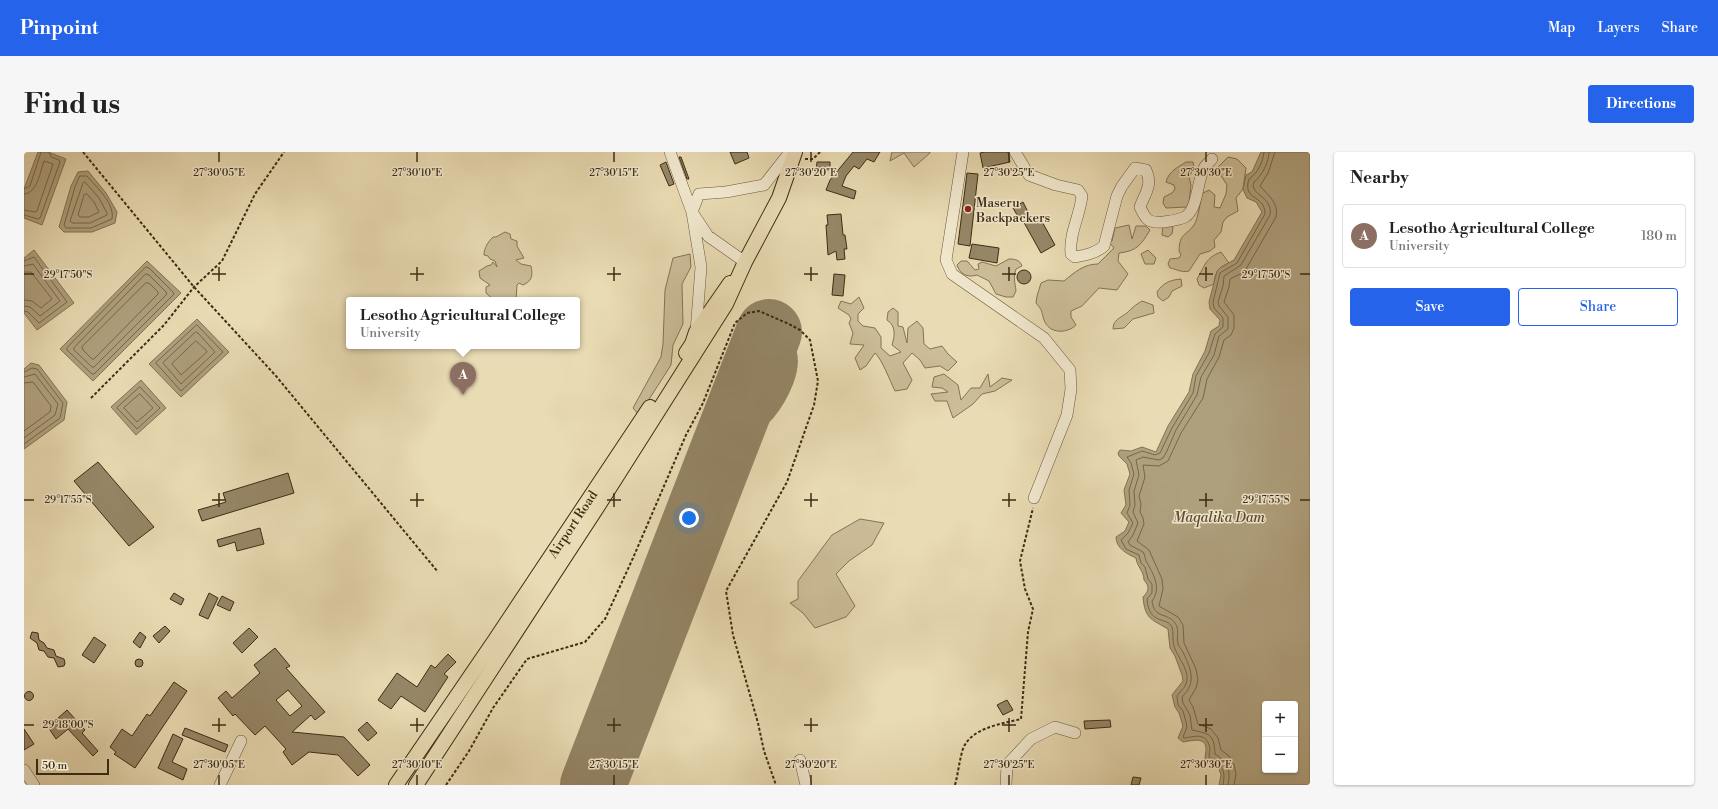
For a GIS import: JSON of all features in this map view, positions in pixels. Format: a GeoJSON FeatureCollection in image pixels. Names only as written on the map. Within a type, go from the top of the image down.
{"type":"FeatureCollection","features":[{"type":"Feature","properties":{"kind":"main road","name":"Airport Road"},"geometry":{"type":"LineString","coordinates":[[416,785],[579,536],[722,310],[745,262],[779,198],[795,152]]}},
{"type":"Feature","properties":{"kind":"main road","name":"Airport Road"},"geometry":{"type":"LineString","coordinates":[[396,785],[495,640],[692,344],[696,332],[718,298],[745,262]]}},
{"type":"Feature","properties":{"kind":"street"},"geometry":{"type":"LineString","coordinates":[[670,152],[692,212],[702,267],[696,332]]}},
{"type":"Feature","properties":{"kind":"street"},"geometry":{"type":"LineString","coordinates":[[692,212],[699,194],[726,192],[764,185],[790,152]]}},
{"type":"Feature","properties":{"kind":"street"},"geometry":{"type":"LineString","coordinates":[[964,152],[946,260],[952,274],[1044,338],[1070,370],[1071,389],[1066,415],[1034,498]]}},
{"type":"Feature","properties":{"kind":"street"},"geometry":{"type":"LineString","coordinates":[[1015,152],[1029,175],[1056,185],[1078,190],[1082,196],[1080,210],[1070,242],[1071,254],[1075,257],[1098,251],[1104,246],[1117,196],[1122,186],[1135,168],[1146,170],[1150,178],[1149,188],[1140,207],[1146,219],[1154,223],[1172,221],[1185,216],[1194,206],[1200,178],[1205,166],[1212,159]]}},
{"type":"Feature","properties":{"kind":"street"},"geometry":{"type":"LineString","coordinates":[[692,212],[708,236],[745,262]]}},
{"type":"Feature","properties":{"kind":"street"},"geometry":{"type":"LineString","coordinates":[[1006,785],[1007,765],[1031,739],[1055,727],[1075,733]]}},
{"type":"Feature","properties":{"kind":"street"},"geometry":{"type":"LineString","coordinates":[[220,785],[241,741]]}},
{"type":"Feature","properties":{"kind":"street"},"geometry":{"type":"LineString","coordinates":[[800,760],[806,785]]}},
{"type":"Feature","properties":{"kind":"street"},"geometry":{"type":"LineString","coordinates":[[24,770],[34,785]]}},
{"type":"Feature","properties":{"kind":"path"},"geometry":{"type":"LineString","coordinates":[[83,152],[194,287],[276,376],[438,572]]}},
{"type":"Feature","properties":{"kind":"path"},"geometry":{"type":"LineString","coordinates":[[91,398],[164,325],[194,287],[222,261],[255,194],[284,152]]}},
{"type":"Feature","properties":{"kind":"path"},"geometry":{"type":"LineString","coordinates":[[446,785],[469,751],[493,708],[527,659],[585,642],[604,619],[633,558],[686,435],[703,403],[735,323],[747,313],[759,311],[800,330],[810,340],[818,381],[814,405],[787,482],[726,591],[733,635],[758,723],[764,751],[776,785]]}},
{"type":"Feature","properties":{"kind":"path"},"geometry":{"type":"LineString","coordinates":[[955,785],[962,750],[972,735],[996,725],[1021,719],[1028,632],[1033,609],[1025,589],[1020,561],[1034,498]]}},
{"type":"Feature","properties":{"kind":"shaded area"},"geometry":{"type":"Polygon","coordinates":[[[892,152],[930,153],[914,167],[904,153],[890,161],[892,152]]]}},
{"type":"Feature","properties":{"kind":"shaded area"},"geometry":{"type":"Polygon","coordinates":[[[1228,157],[1237,159],[1246,168],[1243,189],[1236,198],[1238,211],[1227,217],[1223,222],[1221,232],[1214,240],[1215,247],[1210,251],[1200,254],[1189,271],[1181,271],[1170,268],[1168,264],[1170,259],[1179,258],[1181,255],[1179,251],[1180,241],[1194,225],[1199,210],[1201,194],[1209,190],[1215,195],[1214,207],[1220,208],[1226,194],[1227,185],[1220,174],[1218,167],[1228,157]]]}},
{"type":"Feature","properties":{"kind":"shaded area"},"geometry":{"type":"Polygon","coordinates":[[[1186,162],[1193,162],[1194,168],[1189,177],[1191,185],[1189,203],[1187,207],[1166,208],[1163,203],[1164,197],[1172,193],[1175,189],[1174,185],[1166,182],[1167,178],[1174,170],[1186,162]]]}},
{"type":"Feature","properties":{"kind":"shaded area"},"geometry":{"type":"Polygon","coordinates":[[[1166,222],[1173,227],[1172,234],[1168,237],[1162,235],[1163,224],[1166,222]]]}},
{"type":"Feature","properties":{"kind":"shaded area"},"geometry":{"type":"Polygon","coordinates":[[[1129,225],[1132,239],[1136,226],[1146,226],[1150,230],[1144,240],[1134,249],[1119,253],[1118,261],[1128,274],[1117,290],[1099,288],[1082,306],[1071,311],[1071,317],[1076,325],[1068,330],[1058,331],[1046,325],[1041,310],[1036,303],[1041,283],[1048,280],[1064,281],[1088,265],[1098,264],[1114,248],[1109,242],[1112,241],[1115,228],[1129,225]]]}},
{"type":"Feature","properties":{"kind":"shaded area"},"geometry":{"type":"Polygon","coordinates":[[[505,232],[510,234],[511,239],[517,241],[517,246],[524,258],[516,260],[521,264],[531,266],[532,275],[530,280],[523,285],[519,283],[517,285],[516,297],[491,297],[486,293],[486,287],[490,285],[480,278],[479,271],[491,265],[493,262],[497,267],[495,261],[484,255],[488,243],[493,237],[505,232]]]}},
{"type":"Feature","properties":{"kind":"shaded area"},"geometry":{"type":"Polygon","coordinates":[[[1148,250],[1156,258],[1154,264],[1145,264],[1141,254],[1148,250]]]}},
{"type":"Feature","properties":{"kind":"shaded area"},"geometry":{"type":"Polygon","coordinates":[[[1221,252],[1229,263],[1218,271],[1214,284],[1204,288],[1199,285],[1197,279],[1208,260],[1221,252]]]}},
{"type":"Feature","properties":{"kind":"shaded area"},"geometry":{"type":"Polygon","coordinates":[[[690,254],[691,267],[682,284],[683,324],[673,345],[671,365],[639,415],[633,408],[661,357],[663,344],[665,290],[673,258],[690,254]]]}},
{"type":"Feature","properties":{"kind":"shaded area"},"geometry":{"type":"Polygon","coordinates":[[[1009,259],[1017,260],[1022,266],[1016,269],[1015,272],[1014,278],[1016,291],[1013,297],[1006,297],[996,294],[989,281],[977,275],[967,276],[960,271],[957,265],[961,261],[967,261],[975,270],[979,269],[978,264],[982,262],[996,266],[1009,259]]]}},
{"type":"Feature","properties":{"kind":"shaded area"},"geometry":{"type":"Polygon","coordinates":[[[1181,279],[1182,286],[1172,291],[1169,297],[1163,301],[1158,297],[1157,292],[1164,284],[1173,280],[1181,279]]]}},
{"type":"Feature","properties":{"kind":"shaded area"},"geometry":{"type":"Polygon","coordinates":[[[859,297],[864,308],[858,314],[858,321],[863,326],[875,328],[881,337],[881,348],[890,356],[901,352],[892,345],[894,331],[892,325],[887,320],[888,312],[893,308],[898,312],[898,326],[903,327],[907,343],[908,328],[917,321],[923,328],[924,344],[930,349],[942,346],[957,362],[948,371],[940,366],[925,368],[920,360],[912,353],[903,363],[912,380],[907,389],[895,391],[883,365],[875,353],[866,366],[860,370],[855,358],[864,345],[850,344],[853,333],[849,323],[851,319],[849,315],[838,308],[841,301],[851,304],[859,297]]]}},
{"type":"Feature","properties":{"kind":"shaded area"},"geometry":{"type":"Polygon","coordinates":[[[1142,301],[1153,305],[1154,313],[1133,319],[1124,328],[1113,329],[1114,323],[1117,320],[1142,301]]]}},
{"type":"Feature","properties":{"kind":"shaded area"},"geometry":{"type":"Polygon","coordinates":[[[944,374],[958,385],[961,400],[971,388],[980,388],[988,374],[990,387],[1002,378],[1012,380],[995,391],[982,394],[973,404],[953,418],[947,401],[935,401],[931,394],[948,392],[942,388],[932,387],[934,377],[944,374]]]}},
{"type":"Feature","properties":{"kind":"shaded area"},"geometry":{"type":"Polygon","coordinates":[[[860,519],[884,523],[872,545],[849,561],[836,574],[855,606],[846,617],[815,628],[803,613],[790,603],[798,599],[798,581],[832,535],[860,519]]]}},
{"type":"Feature","properties":{"kind":"water"},"geometry":{"type":"Polygon","coordinates":[[[38,152],[48,152],[66,159],[42,225],[24,218],[24,189],[38,152]]]}},
{"type":"Feature","properties":{"kind":"water","name":"Maqalika Dam"},"geometry":{"type":"Polygon","coordinates":[[[1261,152],[1310,152],[1310,785],[1219,785],[1221,775],[1219,769],[1205,759],[1206,749],[1204,742],[1194,740],[1183,742],[1178,738],[1183,726],[1172,695],[1183,681],[1175,656],[1170,648],[1168,629],[1150,618],[1147,614],[1143,597],[1148,591],[1148,587],[1144,580],[1143,574],[1136,558],[1120,547],[1116,541],[1116,537],[1125,531],[1129,522],[1121,513],[1126,505],[1124,490],[1130,474],[1127,464],[1118,453],[1120,450],[1131,451],[1142,447],[1156,452],[1168,426],[1189,392],[1193,374],[1205,351],[1211,331],[1219,326],[1220,320],[1210,309],[1209,302],[1217,271],[1234,260],[1262,212],[1256,202],[1247,198],[1243,189],[1246,175],[1252,172],[1261,152]]]}},
{"type":"Feature","properties":{"kind":"water"},"geometry":{"type":"Polygon","coordinates":[[[88,171],[106,193],[117,212],[115,223],[92,232],[64,232],[59,227],[71,186],[78,172],[88,171]]]}},
{"type":"Feature","properties":{"kind":"water"},"geometry":{"type":"Polygon","coordinates":[[[34,250],[74,303],[37,330],[24,313],[24,258],[34,250]]]}},
{"type":"Feature","properties":{"kind":"water"},"geometry":{"type":"Polygon","coordinates":[[[147,261],[181,293],[93,381],[60,349],[147,261]]]}},
{"type":"Feature","properties":{"kind":"water"},"geometry":{"type":"Polygon","coordinates":[[[197,319],[229,352],[181,397],[149,364],[197,319]]]}},
{"type":"Feature","properties":{"kind":"water"},"geometry":{"type":"Polygon","coordinates":[[[31,363],[39,365],[67,402],[64,420],[24,449],[24,369],[31,363]]]}},
{"type":"Feature","properties":{"kind":"water"},"geometry":{"type":"Polygon","coordinates":[[[141,380],[166,408],[136,435],[111,407],[141,380]]]}},
{"type":"Feature","properties":{"kind":"building"},"geometry":{"type":"Polygon","coordinates":[[[730,152],[747,152],[749,158],[735,164],[730,152]]]}},
{"type":"Feature","properties":{"kind":"building"},"geometry":{"type":"Polygon","coordinates":[[[853,152],[880,152],[874,162],[867,159],[859,169],[854,166],[846,176],[842,186],[856,191],[854,199],[826,190],[830,180],[853,152]]]}},
{"type":"Feature","properties":{"kind":"building"},"geometry":{"type":"Polygon","coordinates":[[[1008,152],[1010,162],[983,168],[980,153],[1008,152]]]}},
{"type":"Feature","properties":{"kind":"building"},"geometry":{"type":"Polygon","coordinates":[[[679,157],[681,157],[689,179],[687,179],[679,157]]]}},
{"type":"Feature","properties":{"kind":"building"},"geometry":{"type":"Polygon","coordinates":[[[666,162],[674,184],[669,186],[660,165],[666,162]]]}},
{"type":"Feature","properties":{"kind":"building"},"geometry":{"type":"Polygon","coordinates":[[[817,162],[830,162],[830,172],[816,171],[817,162]]]}},
{"type":"Feature","properties":{"kind":"building","name":"Maseru Backpackers"},"geometry":{"type":"Polygon","coordinates":[[[967,173],[978,174],[970,246],[958,244],[967,173]]]}},
{"type":"Feature","properties":{"kind":"building"},"geometry":{"type":"Polygon","coordinates":[[[1023,202],[1033,222],[1040,218],[1055,245],[1041,253],[1022,219],[1020,220],[1013,208],[1023,202]]]}},
{"type":"Feature","properties":{"kind":"building"},"geometry":{"type":"Polygon","coordinates":[[[841,214],[843,235],[845,235],[847,249],[844,249],[845,259],[837,260],[836,251],[828,255],[826,225],[828,225],[827,215],[841,214]]]}},
{"type":"Feature","properties":{"kind":"building"},"geometry":{"type":"Polygon","coordinates":[[[972,244],[999,248],[997,263],[969,258],[972,244]]]}},
{"type":"Feature","properties":{"kind":"building"},"geometry":{"type":"Polygon","coordinates":[[[1021,270],[1027,270],[1031,274],[1031,280],[1027,284],[1021,284],[1017,280],[1017,274],[1021,270]]]}},
{"type":"Feature","properties":{"kind":"building"},"geometry":{"type":"Polygon","coordinates":[[[834,274],[845,275],[843,296],[832,295],[834,274]]]}},
{"type":"Feature","properties":{"kind":"building"},"geometry":{"type":"Polygon","coordinates":[[[98,462],[154,527],[129,546],[74,481],[98,462]]]}},
{"type":"Feature","properties":{"kind":"building"},"geometry":{"type":"Polygon","coordinates":[[[288,473],[294,493],[202,521],[198,510],[226,502],[223,493],[288,473]]]}},
{"type":"Feature","properties":{"kind":"building"},"geometry":{"type":"Polygon","coordinates":[[[260,528],[264,544],[237,551],[235,542],[219,547],[217,540],[260,528]]]}},
{"type":"Feature","properties":{"kind":"building"},"geometry":{"type":"Polygon","coordinates":[[[174,593],[184,599],[181,605],[170,599],[174,593]]]}},
{"type":"Feature","properties":{"kind":"building"},"geometry":{"type":"Polygon","coordinates":[[[209,593],[218,598],[208,619],[199,615],[209,593]]]}},
{"type":"Feature","properties":{"kind":"building"},"geometry":{"type":"Polygon","coordinates":[[[222,596],[234,602],[230,611],[217,605],[222,596]]]}},
{"type":"Feature","properties":{"kind":"building"},"geometry":{"type":"Polygon","coordinates":[[[165,626],[170,631],[159,643],[153,636],[165,626]]]}},
{"type":"Feature","properties":{"kind":"building"},"geometry":{"type":"Polygon","coordinates":[[[249,628],[258,637],[242,653],[233,643],[249,628]]]}},
{"type":"Feature","properties":{"kind":"building"},"geometry":{"type":"Polygon","coordinates":[[[32,632],[38,633],[39,640],[44,643],[47,648],[54,650],[56,656],[64,659],[64,666],[58,667],[54,658],[48,657],[44,651],[39,650],[37,643],[30,638],[32,632]]]}},
{"type":"Feature","properties":{"kind":"building"},"geometry":{"type":"Polygon","coordinates":[[[140,632],[146,637],[140,648],[133,642],[140,632]]]}},
{"type":"Feature","properties":{"kind":"building"},"geometry":{"type":"Polygon","coordinates":[[[94,637],[106,645],[94,663],[82,655],[94,637]]]}},
{"type":"Feature","properties":{"kind":"building"},"geometry":{"type":"Polygon","coordinates":[[[275,648],[290,666],[286,668],[325,712],[315,720],[311,715],[292,732],[344,737],[370,765],[358,776],[338,755],[309,752],[292,765],[283,752],[286,749],[265,726],[255,735],[235,714],[233,716],[218,698],[226,691],[232,698],[260,673],[254,665],[275,648]],[[288,690],[276,700],[290,716],[302,706],[288,690]]]}},
{"type":"Feature","properties":{"kind":"building"},"geometry":{"type":"Polygon","coordinates":[[[448,654],[456,662],[444,674],[448,677],[425,712],[401,696],[391,709],[378,700],[397,673],[417,687],[431,665],[435,668],[448,654]]]}},
{"type":"Feature","properties":{"kind":"building"},"geometry":{"type":"Polygon","coordinates":[[[137,659],[141,659],[143,663],[141,667],[137,667],[135,665],[135,661],[137,659]]]}},
{"type":"Feature","properties":{"kind":"building"},"geometry":{"type":"Polygon","coordinates":[[[174,682],[187,691],[135,768],[114,754],[116,752],[110,747],[122,729],[132,736],[147,714],[150,716],[174,682]]]}},
{"type":"Feature","properties":{"kind":"building"},"geometry":{"type":"Polygon","coordinates":[[[29,691],[34,696],[29,701],[24,696],[29,691]]]}},
{"type":"Feature","properties":{"kind":"building"},"geometry":{"type":"Polygon","coordinates":[[[1007,700],[1013,710],[1003,715],[997,705],[1007,700]]]}},
{"type":"Feature","properties":{"kind":"building"},"geometry":{"type":"Polygon","coordinates":[[[67,710],[85,730],[82,733],[98,751],[93,756],[68,729],[56,739],[48,727],[67,710]]]}},
{"type":"Feature","properties":{"kind":"building"},"geometry":{"type":"Polygon","coordinates":[[[1110,720],[1111,727],[1085,729],[1084,721],[1110,720]]]}},
{"type":"Feature","properties":{"kind":"building"},"geometry":{"type":"Polygon","coordinates":[[[367,722],[377,733],[368,741],[358,730],[367,722]]]}},
{"type":"Feature","properties":{"kind":"building"},"geometry":{"type":"Polygon","coordinates":[[[185,728],[228,745],[225,752],[182,735],[185,728]]]}},
{"type":"Feature","properties":{"kind":"building"},"geometry":{"type":"Polygon","coordinates":[[[24,729],[34,744],[24,750],[24,729]]]}},
{"type":"Feature","properties":{"kind":"building"},"geometry":{"type":"Polygon","coordinates":[[[173,734],[183,739],[172,762],[187,769],[183,780],[158,768],[173,734]]]}},
{"type":"Feature","properties":{"kind":"building"},"geometry":{"type":"Polygon","coordinates":[[[1133,777],[1141,778],[1139,785],[1131,785],[1133,777]]]}},
{"type":"Feature","properties":{"kind":"taxiway"},"geometry":{"type":"LineString","coordinates":[[719,460],[733,438],[763,410],[777,389],[781,380],[784,371],[784,354],[780,347],[772,340],[765,338],[754,339],[749,341],[746,345],[744,355],[745,376],[742,403]]}},
{"type":"Feature","properties":{"kind":"runway"},"geometry":{"type":"LineString","coordinates":[[593,785],[769,332]]}},
{"type":"Feature","properties":{"kind":"place","name":"Maseru Backpackers"},"geometry":{"type":"Point","coordinates":[968,209]}},
{"type":"Feature","properties":{"kind":"place","name":"Lesotho Agricultural College"},"geometry":{"type":"Point","coordinates":[463,395]}}]}
